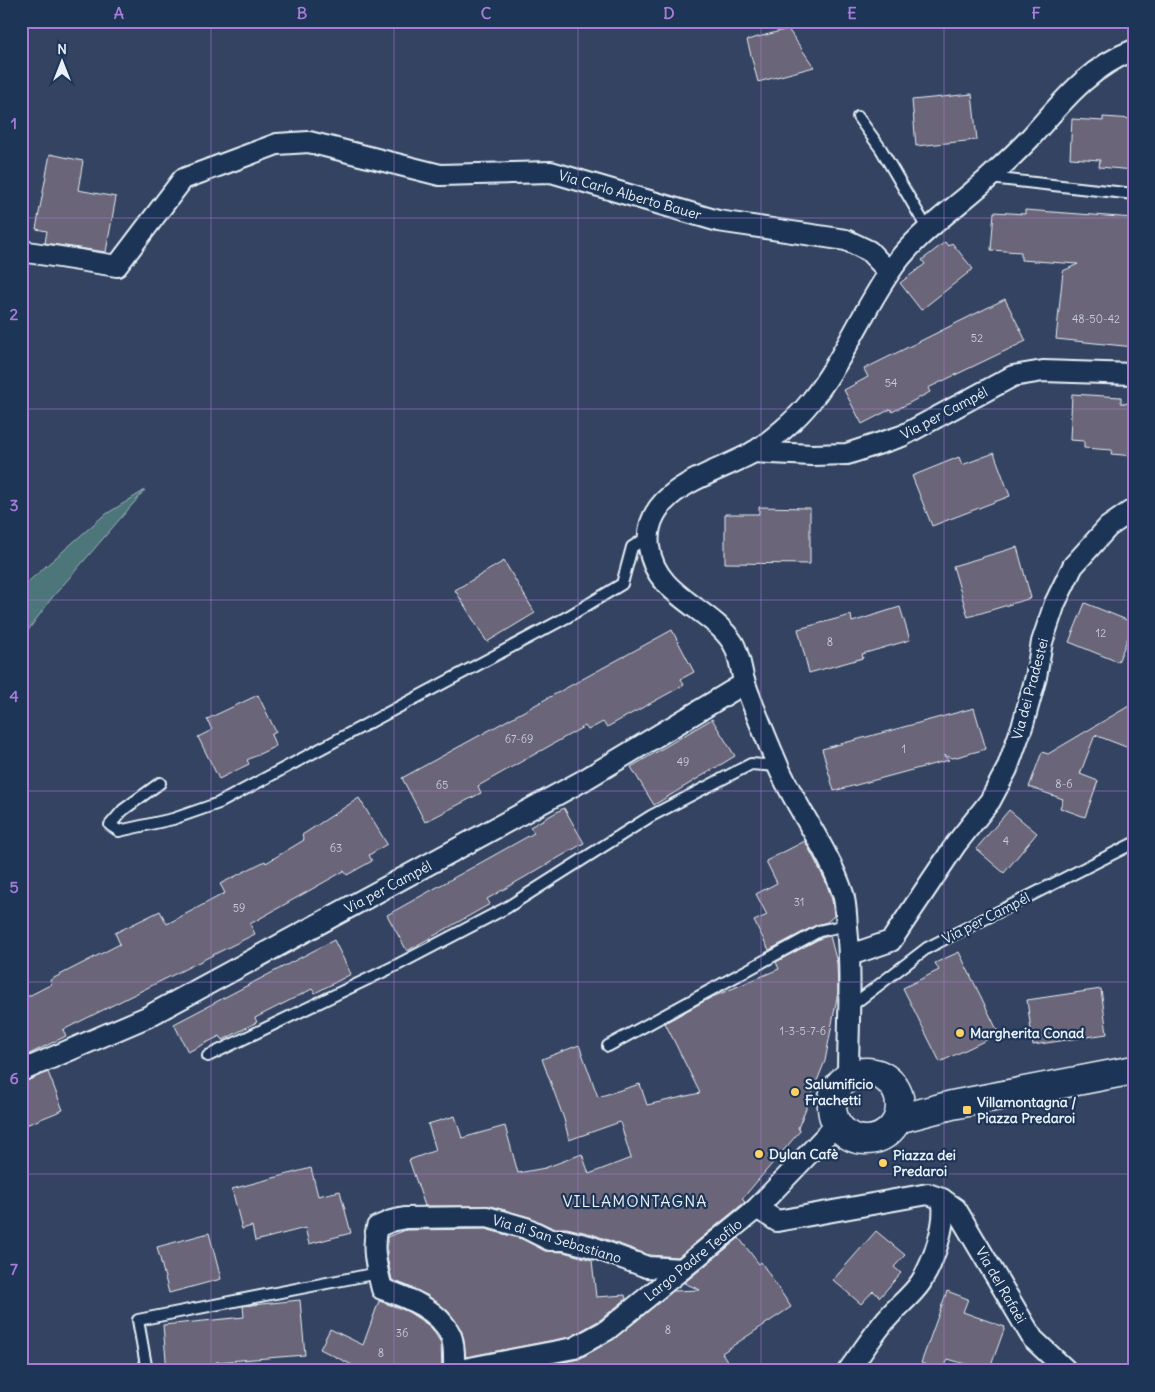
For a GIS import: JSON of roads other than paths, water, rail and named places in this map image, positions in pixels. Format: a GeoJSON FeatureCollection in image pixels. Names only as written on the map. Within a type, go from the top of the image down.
{"type":"FeatureCollection","features":[{"type":"Feature","properties":{"kind":"street","name":"Via per Campél"},"geometry":{"type":"LineString","coordinates":[[848,1077],[850,955],[844,898],[832,865],[778,766],[745,683],[734,644],[720,629],[662,580],[652,563],[648,537],[652,519],[660,506],[677,491],[697,478],[753,452],[797,416],[811,401],[841,355],[889,272],[908,248],[989,178],[1028,140],[1088,75],[1113,58],[1134,50]]}},
{"type":"Feature","properties":{"kind":"street","name":"Via Carlo Alberto Bauer"},"geometry":{"type":"LineString","coordinates":[[21,250],[116,266],[183,179],[278,144],[309,142],[440,175],[551,172],[718,221],[846,240],[869,251],[889,272]]}},
{"type":"Feature","properties":{"kind":"street","name":"Via per Campél"},"geometry":{"type":"LineString","coordinates":[[753,452],[812,455],[847,454],[902,436],[1013,376],[1043,371],[1134,374]]}},
{"type":"Feature","properties":{"kind":"street","name":"Via dei Pradestei"},"geometry":{"type":"LineString","coordinates":[[850,955],[891,941],[956,844],[990,800],[1007,769],[1020,733],[1036,677],[1042,642],[1055,603],[1073,566],[1108,527],[1134,509]]}},
{"type":"Feature","properties":{"kind":"street","name":"Via per Campél"},"geometry":{"type":"LineString","coordinates":[[21,1071],[148,1017],[584,780],[745,683]]}},
{"type":"Feature","properties":{"kind":"street"},"geometry":{"type":"LineString","coordinates":[[898,1119],[952,1105],[1134,1070]]}},
{"type":"Feature","properties":{"kind":"street"},"geometry":{"type":"LineString","coordinates":[[861,1072],[875,1073],[888,1080],[897,1091],[900,1105],[898,1119],[891,1129],[880,1137],[868,1140],[856,1138],[845,1133],[837,1124],[832,1107],[836,1090],[848,1077],[861,1072]]}},
{"type":"Feature","properties":{"kind":"street"},"geometry":{"type":"LineString","coordinates":[[837,1124],[757,1208],[777,1221],[928,1194],[942,1199],[944,1206],[931,1264],[924,1277],[885,1321],[848,1371]]}},
{"type":"Feature","properties":{"kind":"street","name":"Via del Rafaèi"},"geometry":{"type":"LineString","coordinates":[[942,1199],[956,1209],[1033,1339],[1065,1369]]}},
{"type":"Feature","properties":{"kind":"street","name":"Largo Padre Teofilo"},"geometry":{"type":"LineString","coordinates":[[454,1371],[574,1348],[607,1330],[630,1313],[757,1208]]}},
{"type":"Feature","properties":{"kind":"street","name":"Via di San Sebastiano"},"geometry":{"type":"LineString","coordinates":[[454,1371],[452,1338],[444,1322],[408,1299],[382,1289],[374,1238],[377,1227],[391,1221],[434,1216],[487,1217],[526,1228],[550,1240],[564,1240],[589,1246],[647,1267],[682,1269]]}},
{"type":"Feature","properties":{"kind":"lane"},"geometry":{"type":"LineString","coordinates":[[858,117],[881,150],[928,230]]}},
{"type":"Feature","properties":{"kind":"lane"},"geometry":{"type":"LineString","coordinates":[[989,178],[1134,194]]}},
{"type":"Feature","properties":{"kind":"lane"},"geometry":{"type":"LineString","coordinates":[[160,783],[123,810],[110,825],[119,831],[173,820],[218,803],[569,616],[622,584],[632,547],[648,537]]}},
{"type":"Feature","properties":{"kind":"lane"},"geometry":{"type":"LineString","coordinates":[[208,1056],[398,965],[506,908],[651,816],[751,764],[778,766]]}},
{"type":"Feature","properties":{"kind":"lane","name":"Via per Campél"},"geometry":{"type":"LineString","coordinates":[[848,1009],[927,948],[1134,844]]}},
{"type":"Feature","properties":{"kind":"lane"},"geometry":{"type":"LineString","coordinates":[[608,1046],[819,931],[847,925]]}},
{"type":"Feature","properties":{"kind":"lane"},"geometry":{"type":"LineString","coordinates":[[147,1371],[138,1320],[378,1272]]}},
{"type":"Feature","properties":{"kind":"place","name":"Margherita Conad"},"geometry":{"type":"Point","coordinates":[960,1033]}},
{"type":"Feature","properties":{"kind":"place","name":"Salumificio Frachetti"},"geometry":{"type":"Point","coordinates":[795,1092]}},
{"type":"Feature","properties":{"kind":"place","name":"Villamontagna / Piazza Predaroi"},"geometry":{"type":"Point","coordinates":[967,1110]}},
{"type":"Feature","properties":{"kind":"place","name":"Dylan Cafè"},"geometry":{"type":"Point","coordinates":[759,1154]}},
{"type":"Feature","properties":{"kind":"place","name":"Piazza dei Predaroi"},"geometry":{"type":"Point","coordinates":[883,1163]}},
{"type":"Feature","properties":{"kind":"district","name":"VILLAMONTAGNA"},"geometry":{"type":"Point","coordinates":[635,1201]}}]}
